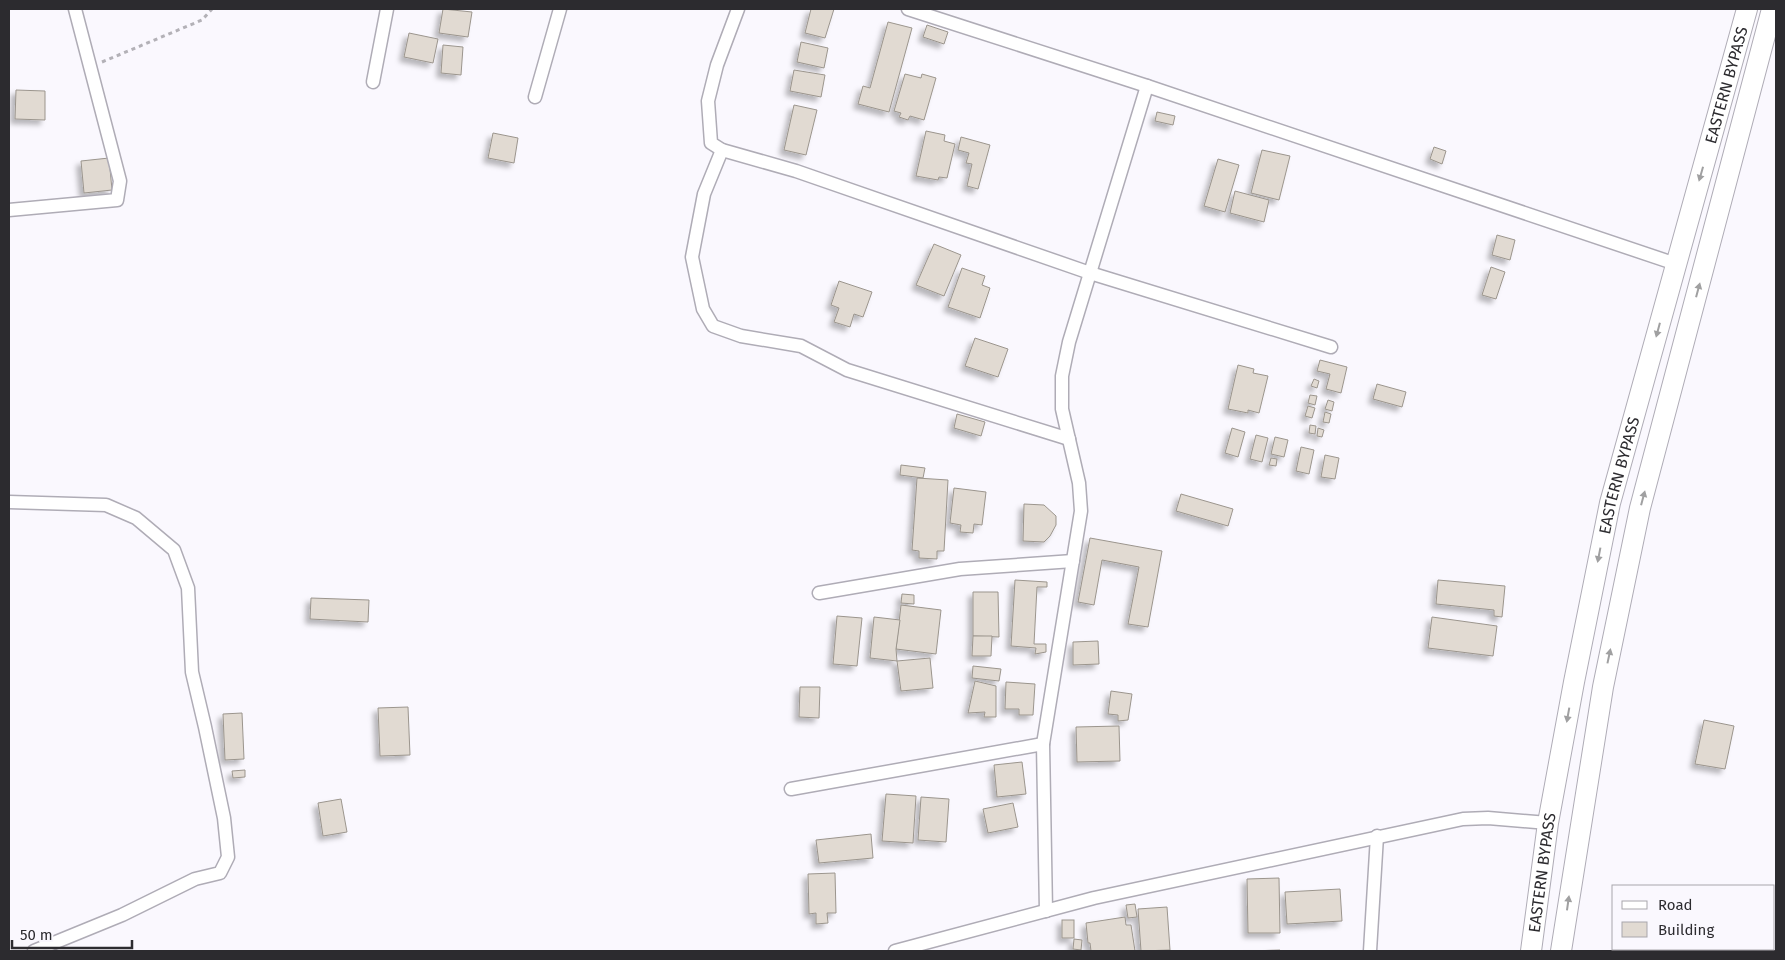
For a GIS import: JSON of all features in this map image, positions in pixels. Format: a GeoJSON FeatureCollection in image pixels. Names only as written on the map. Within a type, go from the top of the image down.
{"type":"FeatureCollection","features":[{"type":"Feature","properties":{"kind":"main road","name":"EASTERN BYPASS"},"geometry":{"type":"LineString","coordinates":[[1531,951],[1548,823],[1610,502],[1747,9]]}},
{"type":"Feature","properties":{"kind":"main road","name":"EASTERN BYPASS"},"geometry":{"type":"LineString","coordinates":[[1561,951],[1603,687],[1640,508],[1772,9]]}},
{"type":"Feature","properties":{"kind":"street"},"geometry":{"type":"LineString","coordinates":[[9,210],[117,200],[120,181],[75,9]]}},
{"type":"Feature","properties":{"kind":"street"},"geometry":{"type":"LineString","coordinates":[[374,82],[387,9]]}},
{"type":"Feature","properties":{"kind":"street"},"geometry":{"type":"LineString","coordinates":[[535,97],[560,9]]}},
{"type":"Feature","properties":{"kind":"street"},"geometry":{"type":"LineString","coordinates":[[738,9],[717,65],[708,101],[711,143],[722,150],[796,171],[1090,273],[1330,347]]}},
{"type":"Feature","properties":{"kind":"street"},"geometry":{"type":"LineString","coordinates":[[908,9],[1147,86],[1676,264]]}},
{"type":"Feature","properties":{"kind":"street"},"geometry":{"type":"LineString","coordinates":[[1046,911],[1043,744],[1081,511],[1079,483],[1062,409],[1062,376],[1069,342],[1147,86]]}},
{"type":"Feature","properties":{"kind":"street"},"geometry":{"type":"LineString","coordinates":[[722,150],[704,194],[692,257],[703,309],[713,326],[741,336],[801,346],[847,370],[1069,439]]}},
{"type":"Feature","properties":{"kind":"street"},"geometry":{"type":"LineString","coordinates":[[9,502],[106,505],[136,518],[174,550],[188,588],[192,672],[224,818],[228,857],[220,873],[195,879],[122,915],[34,951]]}},
{"type":"Feature","properties":{"kind":"street"},"geometry":{"type":"LineString","coordinates":[[819,593],[960,569],[1074,561]]}},
{"type":"Feature","properties":{"kind":"street"},"geometry":{"type":"LineString","coordinates":[[791,789],[1043,744]]}},
{"type":"Feature","properties":{"kind":"street"},"geometry":{"type":"LineString","coordinates":[[902,950],[1094,898],[1463,819],[1488,818],[1548,823]]}},
{"type":"Feature","properties":{"kind":"street"},"geometry":{"type":"LineString","coordinates":[[1370,951],[1377,836]]}},
{"type":"Feature","properties":{"kind":"path"},"geometry":{"type":"LineString","coordinates":[[90,67],[202,20],[212,9]]}},
{"type":"Feature","properties":{"kind":"building"},"geometry":{"type":"Polygon","coordinates":[[[443,9],[472,12],[468,37],[439,33],[443,9]]]}},
{"type":"Feature","properties":{"kind":"building"},"geometry":{"type":"Polygon","coordinates":[[[811,9],[834,9],[825,38],[805,33],[811,9]]]}},
{"type":"Feature","properties":{"kind":"building"},"geometry":{"type":"Polygon","coordinates":[[[888,22],[912,28],[889,112],[858,104],[863,86],[870,88],[888,22]]]}},
{"type":"Feature","properties":{"kind":"building"},"geometry":{"type":"Polygon","coordinates":[[[927,25],[948,32],[944,44],[923,37],[927,25]]]}},
{"type":"Feature","properties":{"kind":"building"},"geometry":{"type":"Polygon","coordinates":[[[409,33],[438,39],[433,63],[404,57],[409,33]]]}},
{"type":"Feature","properties":{"kind":"building"},"geometry":{"type":"Polygon","coordinates":[[[801,42],[828,48],[824,68],[797,62],[801,42]]]}},
{"type":"Feature","properties":{"kind":"building"},"geometry":{"type":"Polygon","coordinates":[[[443,45],[463,47],[461,75],[441,73],[443,45]]]}},
{"type":"Feature","properties":{"kind":"building"},"geometry":{"type":"Polygon","coordinates":[[[794,70],[825,75],[821,97],[790,91],[794,70]]]}},
{"type":"Feature","properties":{"kind":"building"},"geometry":{"type":"Polygon","coordinates":[[[905,74],[921,78],[922,74],[936,78],[924,120],[910,116],[908,120],[899,117],[901,113],[894,111],[905,74]]]}},
{"type":"Feature","properties":{"kind":"building"},"geometry":{"type":"Polygon","coordinates":[[[16,90],[45,91],[45,120],[15,119],[16,90]]]}},
{"type":"Feature","properties":{"kind":"building"},"geometry":{"type":"Polygon","coordinates":[[[794,105],[817,110],[806,155],[784,150],[794,105]]]}},
{"type":"Feature","properties":{"kind":"building"},"geometry":{"type":"Polygon","coordinates":[[[1157,112],[1175,116],[1173,125],[1155,121],[1157,112]]]}},
{"type":"Feature","properties":{"kind":"building"},"geometry":{"type":"Polygon","coordinates":[[[926,131],[945,135],[944,141],[955,144],[947,178],[939,177],[938,180],[916,176],[926,131]]]}},
{"type":"Feature","properties":{"kind":"building"},"geometry":{"type":"Polygon","coordinates":[[[493,133],[518,138],[514,163],[488,158],[493,133]]]}},
{"type":"Feature","properties":{"kind":"building"},"geometry":{"type":"Polygon","coordinates":[[[961,137],[990,145],[978,189],[967,186],[972,164],[966,163],[969,153],[958,150],[961,137]]]}},
{"type":"Feature","properties":{"kind":"building"},"geometry":{"type":"Polygon","coordinates":[[[1434,147],[1446,151],[1442,164],[1430,159],[1434,147]]]}},
{"type":"Feature","properties":{"kind":"building"},"geometry":{"type":"Polygon","coordinates":[[[1262,150],[1290,156],[1279,200],[1251,193],[1262,150]]]}},
{"type":"Feature","properties":{"kind":"building"},"geometry":{"type":"Polygon","coordinates":[[[109,158],[112,190],[84,193],[81,161],[109,158]]]}},
{"type":"Feature","properties":{"kind":"building"},"geometry":{"type":"Polygon","coordinates":[[[1218,159],[1239,165],[1225,212],[1204,206],[1218,159]]]}},
{"type":"Feature","properties":{"kind":"building"},"geometry":{"type":"Polygon","coordinates":[[[1235,191],[1269,200],[1264,222],[1230,213],[1235,191]]]}},
{"type":"Feature","properties":{"kind":"building"},"geometry":{"type":"Polygon","coordinates":[[[1497,235],[1515,240],[1510,260],[1492,255],[1497,235]]]}},
{"type":"Feature","properties":{"kind":"building"},"geometry":{"type":"Polygon","coordinates":[[[934,244],[961,255],[944,296],[916,285],[934,244]]]}},
{"type":"Feature","properties":{"kind":"building"},"geometry":{"type":"Polygon","coordinates":[[[1491,267],[1505,272],[1496,299],[1482,295],[1491,267]]]}},
{"type":"Feature","properties":{"kind":"building"},"geometry":{"type":"Polygon","coordinates":[[[962,268],[985,276],[982,285],[990,288],[980,318],[948,307],[962,268]]]}},
{"type":"Feature","properties":{"kind":"building"},"geometry":{"type":"Polygon","coordinates":[[[839,281],[872,292],[863,317],[854,314],[850,327],[834,322],[839,308],[831,305],[839,281]]]}},
{"type":"Feature","properties":{"kind":"building"},"geometry":{"type":"Polygon","coordinates":[[[975,338],[1008,349],[998,377],[965,366],[975,338]]]}},
{"type":"Feature","properties":{"kind":"building"},"geometry":{"type":"Polygon","coordinates":[[[1320,360],[1347,367],[1341,393],[1326,389],[1330,374],[1317,371],[1320,360]]]}},
{"type":"Feature","properties":{"kind":"building"},"geometry":{"type":"Polygon","coordinates":[[[1238,365],[1254,369],[1253,373],[1268,376],[1259,413],[1248,410],[1248,413],[1228,409],[1238,365]]]}},
{"type":"Feature","properties":{"kind":"building"},"geometry":{"type":"Polygon","coordinates":[[[1314,379],[1319,381],[1317,388],[1311,386],[1314,379]]]}},
{"type":"Feature","properties":{"kind":"building"},"geometry":{"type":"Polygon","coordinates":[[[1377,384],[1406,392],[1402,407],[1373,399],[1377,384]]]}},
{"type":"Feature","properties":{"kind":"building"},"geometry":{"type":"Polygon","coordinates":[[[1310,395],[1317,396],[1315,405],[1308,403],[1310,395]]]}},
{"type":"Feature","properties":{"kind":"building"},"geometry":{"type":"Polygon","coordinates":[[[1328,400],[1334,402],[1332,411],[1325,409],[1328,400]]]}},
{"type":"Feature","properties":{"kind":"building"},"geometry":{"type":"Polygon","coordinates":[[[1308,406],[1315,408],[1312,418],[1305,416],[1308,406]]]}},
{"type":"Feature","properties":{"kind":"building"},"geometry":{"type":"Polygon","coordinates":[[[1325,412],[1331,414],[1329,423],[1323,422],[1325,412]]]}},
{"type":"Feature","properties":{"kind":"building"},"geometry":{"type":"Polygon","coordinates":[[[957,414],[985,422],[981,436],[954,428],[957,414]]]}},
{"type":"Feature","properties":{"kind":"building"},"geometry":{"type":"Polygon","coordinates":[[[1310,425],[1316,426],[1315,434],[1309,433],[1310,425]]]}},
{"type":"Feature","properties":{"kind":"building"},"geometry":{"type":"Polygon","coordinates":[[[1232,428],[1245,432],[1238,457],[1225,453],[1232,428]]]}},
{"type":"Feature","properties":{"kind":"building"},"geometry":{"type":"Polygon","coordinates":[[[1318,428],[1324,430],[1322,437],[1317,436],[1318,428]]]}},
{"type":"Feature","properties":{"kind":"building"},"geometry":{"type":"Polygon","coordinates":[[[1256,435],[1268,438],[1262,462],[1250,459],[1256,435]]]}},
{"type":"Feature","properties":{"kind":"building"},"geometry":{"type":"Polygon","coordinates":[[[1275,437],[1288,440],[1284,457],[1271,454],[1275,437]]]}},
{"type":"Feature","properties":{"kind":"building"},"geometry":{"type":"Polygon","coordinates":[[[1301,447],[1314,450],[1309,474],[1296,471],[1301,447]]]}},
{"type":"Feature","properties":{"kind":"building"},"geometry":{"type":"Polygon","coordinates":[[[1325,455],[1339,458],[1335,479],[1321,477],[1325,455]]]}},
{"type":"Feature","properties":{"kind":"building"},"geometry":{"type":"Polygon","coordinates":[[[1271,458],[1277,459],[1276,466],[1269,465],[1271,458]]]}},
{"type":"Feature","properties":{"kind":"building"},"geometry":{"type":"Polygon","coordinates":[[[901,465],[925,468],[923,478],[900,475],[901,465]]]}},
{"type":"Feature","properties":{"kind":"building"},"geometry":{"type":"Polygon","coordinates":[[[917,478],[948,480],[944,551],[937,551],[937,559],[919,558],[919,551],[912,550],[917,478]]]}},
{"type":"Feature","properties":{"kind":"building"},"geometry":{"type":"Polygon","coordinates":[[[954,488],[986,492],[982,525],[974,524],[973,533],[960,532],[961,525],[950,523],[954,488]]]}},
{"type":"Feature","properties":{"kind":"building"},"geometry":{"type":"Polygon","coordinates":[[[1181,494],[1233,509],[1228,526],[1176,511],[1181,494]]]}},
{"type":"Feature","properties":{"kind":"building"},"geometry":{"type":"Polygon","coordinates":[[[1024,504],[1044,505],[1056,516],[1056,525],[1044,542],[1023,541],[1024,504]]]}},
{"type":"Feature","properties":{"kind":"building"},"geometry":{"type":"Polygon","coordinates":[[[1090,538],[1162,551],[1148,627],[1128,624],[1139,567],[1102,560],[1094,605],[1078,602],[1090,538]]]}},
{"type":"Feature","properties":{"kind":"building"},"geometry":{"type":"Polygon","coordinates":[[[1015,580],[1047,582],[1047,587],[1037,587],[1034,644],[1046,644],[1046,652],[1035,654],[1036,648],[1011,646],[1015,580]]]}},
{"type":"Feature","properties":{"kind":"building"},"geometry":{"type":"Polygon","coordinates":[[[1438,580],[1505,586],[1502,617],[1494,616],[1494,610],[1436,604],[1438,580]]]}},
{"type":"Feature","properties":{"kind":"building"},"geometry":{"type":"Polygon","coordinates":[[[973,592],[998,592],[999,637],[973,636],[973,592]]]}},
{"type":"Feature","properties":{"kind":"building"},"geometry":{"type":"Polygon","coordinates":[[[902,594],[914,595],[914,604],[901,603],[902,594]]]}},
{"type":"Feature","properties":{"kind":"building"},"geometry":{"type":"Polygon","coordinates":[[[311,598],[369,600],[368,622],[310,619],[311,598]]]}},
{"type":"Feature","properties":{"kind":"building"},"geometry":{"type":"Polygon","coordinates":[[[901,605],[941,610],[936,654],[896,649],[901,605]]]}},
{"type":"Feature","properties":{"kind":"building"},"geometry":{"type":"Polygon","coordinates":[[[837,616],[862,618],[857,666],[833,664],[837,616]]]}},
{"type":"Feature","properties":{"kind":"building"},"geometry":{"type":"Polygon","coordinates":[[[874,617],[900,620],[896,649],[897,661],[870,658],[874,617]]]}},
{"type":"Feature","properties":{"kind":"building"},"geometry":{"type":"Polygon","coordinates":[[[1432,617],[1497,626],[1493,656],[1428,648],[1432,617]]]}},
{"type":"Feature","properties":{"kind":"building"},"geometry":{"type":"Polygon","coordinates":[[[973,636],[992,636],[991,656],[972,656],[973,636]]]}},
{"type":"Feature","properties":{"kind":"building"},"geometry":{"type":"Polygon","coordinates":[[[1098,641],[1099,664],[1073,665],[1073,642],[1098,641]]]}},
{"type":"Feature","properties":{"kind":"building"},"geometry":{"type":"Polygon","coordinates":[[[930,658],[933,688],[901,691],[897,661],[930,658]]]}},
{"type":"Feature","properties":{"kind":"building"},"geometry":{"type":"Polygon","coordinates":[[[973,666],[1001,669],[999,681],[972,678],[973,666]]]}},
{"type":"Feature","properties":{"kind":"building"},"geometry":{"type":"Polygon","coordinates":[[[975,681],[996,686],[996,717],[984,717],[985,712],[968,713],[975,681]]]}},
{"type":"Feature","properties":{"kind":"building"},"geometry":{"type":"Polygon","coordinates":[[[1006,682],[1035,684],[1033,715],[1019,715],[1019,709],[1005,709],[1006,682]]]}},
{"type":"Feature","properties":{"kind":"building"},"geometry":{"type":"Polygon","coordinates":[[[800,687],[820,687],[819,718],[799,717],[800,687]]]}},
{"type":"Feature","properties":{"kind":"building"},"geometry":{"type":"Polygon","coordinates":[[[1111,691],[1132,694],[1128,720],[1118,721],[1118,715],[1108,714],[1111,691]]]}},
{"type":"Feature","properties":{"kind":"building"},"geometry":{"type":"Polygon","coordinates":[[[408,707],[410,755],[380,756],[378,708],[408,707]]]}},
{"type":"Feature","properties":{"kind":"building"},"geometry":{"type":"Polygon","coordinates":[[[242,713],[244,759],[225,760],[223,714],[242,713]]]}},
{"type":"Feature","properties":{"kind":"building"},"geometry":{"type":"Polygon","coordinates":[[[1704,720],[1734,726],[1725,769],[1695,764],[1704,720]]]}},
{"type":"Feature","properties":{"kind":"building"},"geometry":{"type":"Polygon","coordinates":[[[1119,726],[1120,761],[1077,762],[1076,727],[1119,726]]]}},
{"type":"Feature","properties":{"kind":"building"},"geometry":{"type":"Polygon","coordinates":[[[1022,762],[1026,794],[997,797],[994,765],[1022,762]]]}},
{"type":"Feature","properties":{"kind":"building"},"geometry":{"type":"Polygon","coordinates":[[[245,770],[245,777],[233,778],[232,771],[245,770]]]}},
{"type":"Feature","properties":{"kind":"building"},"geometry":{"type":"Polygon","coordinates":[[[886,794],[916,796],[913,843],[882,841],[886,794]]]}},
{"type":"Feature","properties":{"kind":"building"},"geometry":{"type":"Polygon","coordinates":[[[921,797],[949,799],[946,842],[918,840],[921,797]]]}},
{"type":"Feature","properties":{"kind":"building"},"geometry":{"type":"Polygon","coordinates":[[[341,799],[347,832],[323,836],[318,803],[341,799]]]}},
{"type":"Feature","properties":{"kind":"building"},"geometry":{"type":"Polygon","coordinates":[[[1013,803],[1018,827],[988,833],[983,809],[1013,803]]]}},
{"type":"Feature","properties":{"kind":"building"},"geometry":{"type":"Polygon","coordinates":[[[871,834],[873,858],[819,863],[816,840],[871,834]]]}},
{"type":"Feature","properties":{"kind":"building"},"geometry":{"type":"Polygon","coordinates":[[[835,873],[836,913],[827,913],[828,923],[816,924],[816,913],[809,914],[808,874],[835,873]]]}},
{"type":"Feature","properties":{"kind":"building"},"geometry":{"type":"Polygon","coordinates":[[[1279,878],[1280,933],[1248,933],[1247,879],[1279,878]]]}},
{"type":"Feature","properties":{"kind":"building"},"geometry":{"type":"Polygon","coordinates":[[[1340,889],[1342,921],[1287,924],[1285,892],[1340,889]]]}},
{"type":"Feature","properties":{"kind":"building"},"geometry":{"type":"Polygon","coordinates":[[[1135,904],[1137,917],[1128,918],[1126,905],[1135,904]]]}},
{"type":"Feature","properties":{"kind":"building"},"geometry":{"type":"Polygon","coordinates":[[[1167,907],[1170,950],[1141,951],[1138,909],[1167,907]]]}},
{"type":"Feature","properties":{"kind":"building"},"geometry":{"type":"Polygon","coordinates":[[[1125,917],[1126,925],[1131,925],[1135,951],[1091,951],[1090,943],[1088,943],[1086,923],[1125,917]]]}},
{"type":"Feature","properties":{"kind":"building"},"geometry":{"type":"Polygon","coordinates":[[[1062,920],[1074,920],[1074,938],[1062,938],[1062,920]]]}},
{"type":"Feature","properties":{"kind":"building"},"geometry":{"type":"Polygon","coordinates":[[[1074,939],[1082,940],[1081,950],[1073,949],[1074,939]]]}}]}
